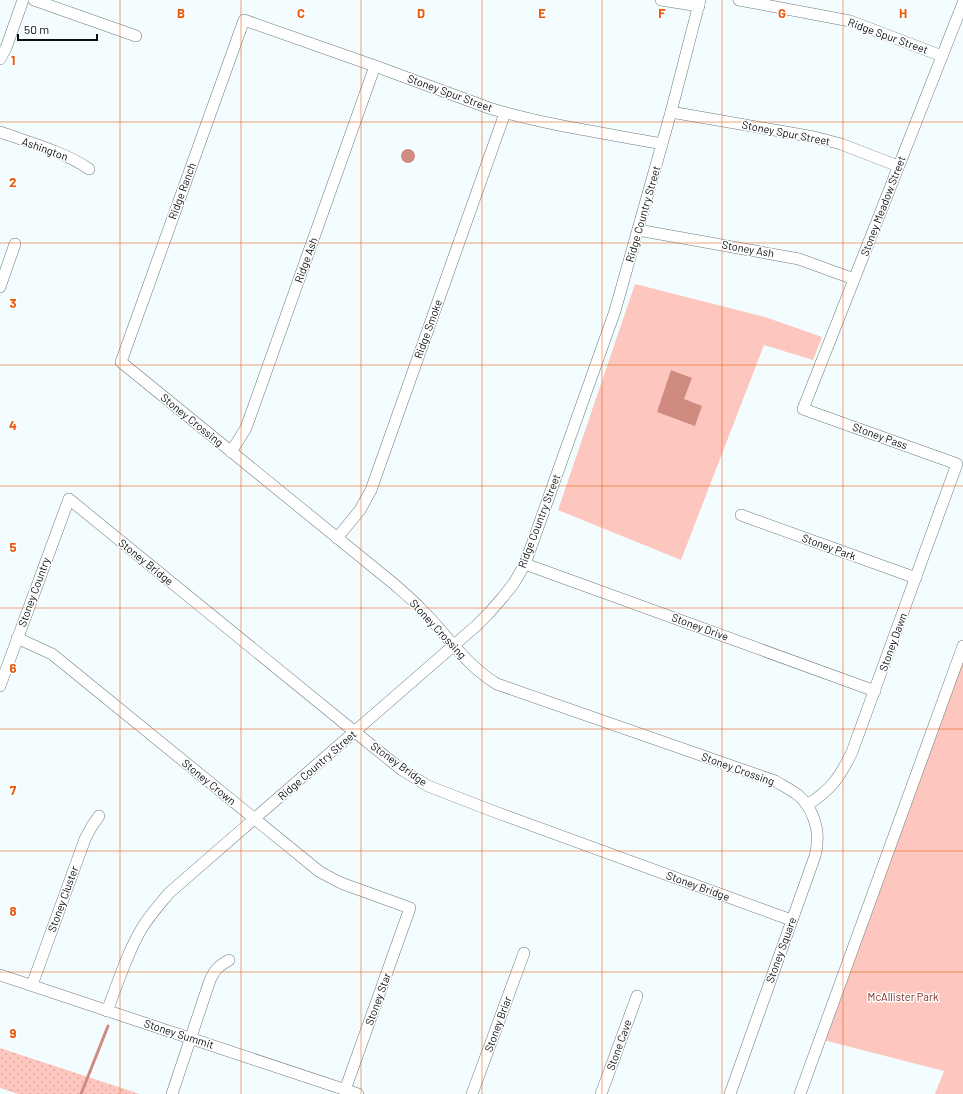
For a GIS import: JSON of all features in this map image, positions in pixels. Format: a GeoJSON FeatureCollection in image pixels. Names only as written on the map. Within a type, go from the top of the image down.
{"type":"FeatureCollection","features":[{"type":"Feature","properties":{"kind":"street"},"geometry":{"type":"LineString","coordinates":[[0,59],[6,48],[23,0]]}},
{"type":"Feature","properties":{"kind":"street"},"geometry":{"type":"LineString","coordinates":[[34,0],[136,36]]}},
{"type":"Feature","properties":{"kind":"street"},"geometry":{"type":"LineString","coordinates":[[661,0],[699,3]]}},
{"type":"Feature","properties":{"kind":"street","name":"Ridge Spur Street"},"geometry":{"type":"LineString","coordinates":[[739,0],[850,20],[942,56]]}},
{"type":"Feature","properties":{"kind":"street","name":"Ridge Country Street"},"geometry":{"type":"LineString","coordinates":[[107,1010],[133,945],[142,928],[169,893],[476,626],[499,602],[514,583],[525,564],[615,312],[671,112],[699,3]]}},
{"type":"Feature","properties":{"kind":"street","name":"Stoney Meadow Street"},"geometry":{"type":"LineString","coordinates":[[803,409],[963,3]]}},
{"type":"Feature","properties":{"kind":"street","name":"Stoney Spur Street"},"geometry":{"type":"LineString","coordinates":[[244,20],[488,108],[574,128],[662,144]]}},
{"type":"Feature","properties":{"kind":"street","name":"Ridge Ranch"},"geometry":{"type":"LineString","coordinates":[[121,362],[244,20]]}},
{"type":"Feature","properties":{"kind":"street","name":"Ridge Ash"},"geometry":{"type":"LineString","coordinates":[[231,452],[246,428],[375,66]]}},
{"type":"Feature","properties":{"kind":"street","name":"Stoney Spur Street"},"geometry":{"type":"LineString","coordinates":[[671,112],[814,137],[841,144],[898,166]]}},
{"type":"Feature","properties":{"kind":"street","name":"Ridge Smoke"},"geometry":{"type":"LineString","coordinates":[[337,538],[360,510],[371,490],[505,113]]}},
{"type":"Feature","properties":{"kind":"street","name":"Ashington"},"geometry":{"type":"LineString","coordinates":[[0,132],[67,156],[80,162],[89,169]]}},
{"type":"Feature","properties":{"kind":"street","name":"Stoney Ash"},"geometry":{"type":"LineString","coordinates":[[638,230],[799,259],[854,279]]}},
{"type":"Feature","properties":{"kind":"street"},"geometry":{"type":"LineString","coordinates":[[0,287],[15,244]]}},
{"type":"Feature","properties":{"kind":"street","name":"Stoney Crossing"},"geometry":{"type":"LineString","coordinates":[[121,362],[394,584],[422,609],[474,667],[485,677],[497,684],[775,782],[795,793],[807,805]]}},
{"type":"Feature","properties":{"kind":"street","name":"Stoney Pass"},"geometry":{"type":"LineString","coordinates":[[803,409],[957,464]]}},
{"type":"Feature","properties":{"kind":"street","name":"Stoney Dawn"},"geometry":{"type":"LineString","coordinates":[[807,805],[826,792],[833,784],[852,752],[957,464]]}},
{"type":"Feature","properties":{"kind":"street","name":"Stoney Country"},"geometry":{"type":"LineString","coordinates":[[0,686],[69,499]]}},
{"type":"Feature","properties":{"kind":"street","name":"Stoney Bridge"},"geometry":{"type":"LineString","coordinates":[[69,499],[402,770],[428,786],[791,920]]}},
{"type":"Feature","properties":{"kind":"street","name":"Stoney Park"},"geometry":{"type":"LineString","coordinates":[[741,516],[916,578]]}},
{"type":"Feature","properties":{"kind":"street","name":"Stoney Drive"},"geometry":{"type":"LineString","coordinates":[[525,564],[875,691]]}},
{"type":"Feature","properties":{"kind":"street","name":"Stoney Crown"},"geometry":{"type":"LineString","coordinates":[[17,638],[52,654],[320,872],[341,883],[410,908]]}},
{"type":"Feature","properties":{"kind":"street"},"geometry":{"type":"LineString","coordinates":[[800,1094],[963,646]]}},
{"type":"Feature","properties":{"kind":"street","name":"Stoney Square"},"geometry":{"type":"LineString","coordinates":[[730,1094],[815,856],[817,831],[807,805]]}},
{"type":"Feature","properties":{"kind":"street","name":"Stoney Cluster"},"geometry":{"type":"LineString","coordinates":[[32,985],[85,839],[99,816]]}},
{"type":"Feature","properties":{"kind":"street","name":"Stoney Star"},"geometry":{"type":"LineString","coordinates":[[345,1090],[410,908]]}},
{"type":"Feature","properties":{"kind":"street","name":"Stoney Briar"},"geometry":{"type":"LineString","coordinates":[[472,1094],[524,953]]}},
{"type":"Feature","properties":{"kind":"street"},"geometry":{"type":"LineString","coordinates":[[172,1094],[210,980],[219,966],[229,960]]}},
{"type":"Feature","properties":{"kind":"street","name":"Stoney Summit"},"geometry":{"type":"LineString","coordinates":[[0,974],[358,1094]]}},
{"type":"Feature","properties":{"kind":"street","name":"Stone Cave"},"geometry":{"type":"LineString","coordinates":[[602,1094],[637,996]]}},
{"type":"Feature","properties":{"kind":"green space"},"geometry":{"type":"Polygon","coordinates":[[[635,284],[765,317],[822,337],[813,360],[764,345],[681,560],[558,510],[635,284]]]}},
{"type":"Feature","properties":{"kind":"green space","name":"McAllister Park"},"geometry":{"type":"Polygon","coordinates":[[[963,658],[963,1094],[935,1094],[944,1071],[823,1040],[963,658]]]}},
{"type":"Feature","properties":{"kind":"green space"},"geometry":{"type":"Polygon","coordinates":[[[0,1048],[140,1094],[18,1094],[0,1088],[0,1048]]]}},
{"type":"Feature","properties":{"kind":"shaded area"},"geometry":{"type":"Polygon","coordinates":[[[405,149],[411,149],[415,153],[415,159],[411,163],[405,163],[401,159],[401,153],[405,149]]]}},
{"type":"Feature","properties":{"kind":"shaded area"},"geometry":{"type":"Polygon","coordinates":[[[671,370],[692,378],[684,399],[702,406],[695,426],[657,412],[671,370]]]}},
{"type":"Feature","properties":{"kind":"waterway"},"geometry":{"type":"LineString","coordinates":[[81,1094],[108,1026]]}}]}
